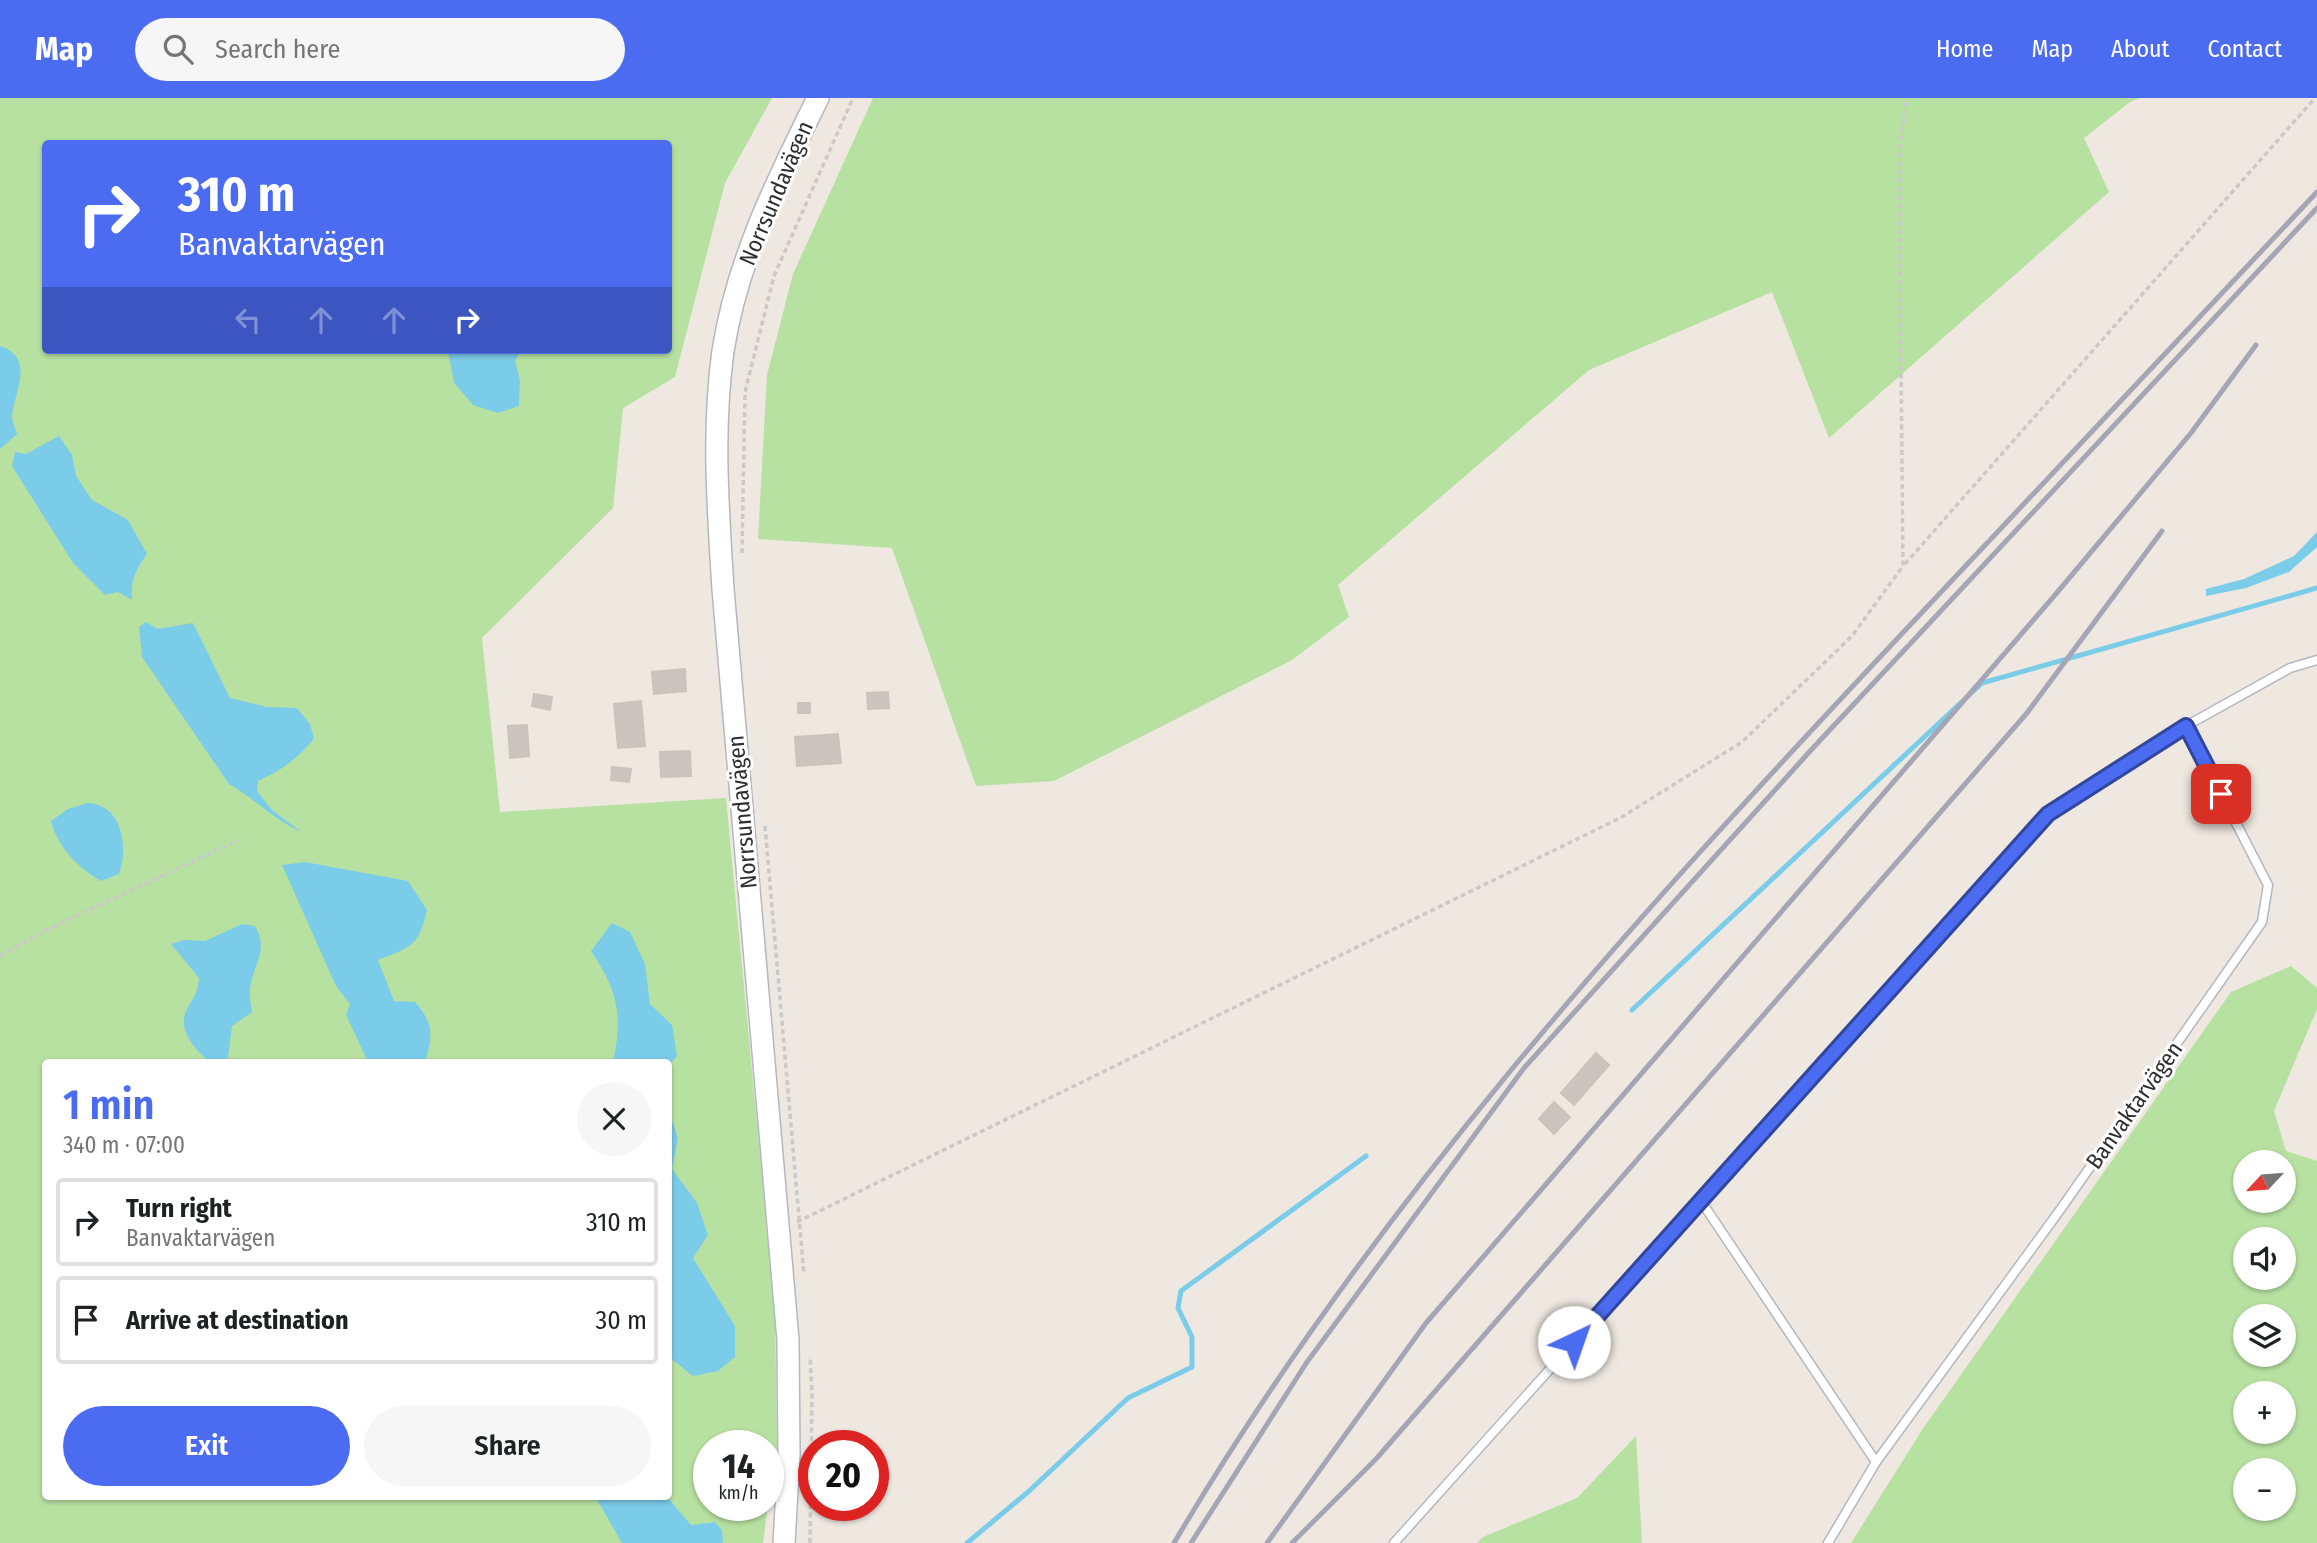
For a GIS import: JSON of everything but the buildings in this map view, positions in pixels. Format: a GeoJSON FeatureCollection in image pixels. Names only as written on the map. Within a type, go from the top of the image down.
{"type":"FeatureCollection","features":[{"type":"Feature","properties":{"kind":"street","name":"Norrsundavägen"},"geometry":{"type":"LineString","coordinates":[[784,1543],[789,1455],[788,1340],[723,589],[716,481],[716,415],[724,348],[743,269],[771,193],[818,98]]}},
{"type":"Feature","properties":{"kind":"lane"},"geometry":{"type":"LineString","coordinates":[[1394,1543],[2048,814],[2186,726],[2290,668],[2317,660]]}},
{"type":"Feature","properties":{"kind":"lane","name":"Banvaktarvägen"},"geometry":{"type":"LineString","coordinates":[[1828,1543],[1876,1462],[2060,1210],[2262,922],[2269,885],[2186,726]]}},
{"type":"Feature","properties":{"kind":"lane"},"geometry":{"type":"LineString","coordinates":[[1701,1201],[1876,1462]]}},
{"type":"Feature","properties":{"kind":"path"},"geometry":{"type":"LineString","coordinates":[[742,555],[746,392],[774,276],[853,98]]}},
{"type":"Feature","properties":{"kind":"path"},"geometry":{"type":"LineString","coordinates":[[1903,566],[1899,159],[1906,98]]}},
{"type":"Feature","properties":{"kind":"path"},"geometry":{"type":"LineString","coordinates":[[779,1226],[800,1221],[1620,818],[1742,742],[1852,636],[1903,566],[2315,98]]}},
{"type":"Feature","properties":{"kind":"path"},"geometry":{"type":"LineString","coordinates":[[764,815],[805,1287]]}},
{"type":"Feature","properties":{"kind":"path"},"geometry":{"type":"LineString","coordinates":[[0,956],[40,933],[239,840]]}},
{"type":"Feature","properties":{"kind":"path"},"geometry":{"type":"LineString","coordinates":[[809,1353],[812,1393],[810,1543]]}},
{"type":"Feature","properties":{"kind":"green space"},"geometry":{"type":"Polygon","coordinates":[[[0,98],[772,98],[725,183],[675,377],[623,408],[613,508],[482,638],[500,812],[726,798],[775,1312],[777,1430],[693,1430],[693,1521],[766,1521],[763,1543],[0,1543],[0,98]]]}},
{"type":"Feature","properties":{"kind":"green space"},"geometry":{"type":"Polygon","coordinates":[[[873,98],[2140,98],[2130,102],[2084,138],[2109,192],[1829,438],[1772,292],[1589,370],[1338,585],[1349,617],[1292,660],[1054,781],[976,786],[892,548],[758,539],[767,375],[793,274],[873,98]]]}},
{"type":"Feature","properties":{"kind":"green space"},"geometry":{"type":"Polygon","coordinates":[[[2291,966],[2317,988],[2317,1009],[2274,1111],[2286,1150],[2233,1150],[2233,1213],[2296,1213],[2296,1154],[2317,1161],[2317,1543],[1851,1543],[1924,1427],[2231,992],[2291,966]]]}},
{"type":"Feature","properties":{"kind":"green space"},"geometry":{"type":"Polygon","coordinates":[[[1636,1436],[1642,1543],[1477,1543],[1483,1537],[1577,1498],[1636,1436]]]}},
{"type":"Feature","properties":{"kind":"water"},"geometry":{"type":"Polygon","coordinates":[[[0,346],[18,359],[20,377],[12,417],[17,434],[0,449],[0,346]]]}},
{"type":"Feature","properties":{"kind":"water"},"geometry":{"type":"Polygon","coordinates":[[[449,354],[519,354],[515,361],[520,380],[519,406],[498,413],[473,405],[454,383],[449,354]]]}},
{"type":"Feature","properties":{"kind":"water"},"geometry":{"type":"Polygon","coordinates":[[[59,436],[72,455],[76,476],[92,500],[128,520],[147,554],[135,575],[132,600],[118,592],[105,595],[73,563],[12,466],[15,452],[26,454],[59,436]]]}},
{"type":"Feature","properties":{"kind":"water"},"geometry":{"type":"Polygon","coordinates":[[[2317,532],[2317,547],[2289,572],[2246,588],[2206,596],[2206,589],[2244,579],[2294,556],[2317,532]]]}},
{"type":"Feature","properties":{"kind":"water"},"geometry":{"type":"Polygon","coordinates":[[[146,622],[158,629],[193,623],[230,698],[267,707],[297,708],[310,724],[314,739],[289,763],[258,781],[257,791],[272,810],[301,832],[229,784],[142,657],[139,627],[146,622]]]}},
{"type":"Feature","properties":{"kind":"water"},"geometry":{"type":"Polygon","coordinates":[[[88,803],[100,805],[109,811],[123,840],[119,874],[101,881],[84,870],[63,848],[51,821],[68,809],[88,803]]]}},
{"type":"Feature","properties":{"kind":"water"},"geometry":{"type":"Polygon","coordinates":[[[305,862],[408,881],[427,910],[421,931],[412,944],[378,960],[394,1001],[415,1002],[429,1023],[430,1037],[426,1059],[367,1059],[346,1015],[350,1004],[336,986],[282,865],[305,862]]]}},
{"type":"Feature","properties":{"kind":"water"},"geometry":{"type":"Polygon","coordinates":[[[612,923],[630,932],[645,964],[650,1004],[672,1025],[677,1056],[672,1062],[672,1059],[614,1059],[618,1030],[616,1004],[607,979],[591,951],[612,923]]]}},
{"type":"Feature","properties":{"kind":"water"},"geometry":{"type":"Polygon","coordinates":[[[242,924],[255,926],[261,943],[251,981],[252,1012],[232,1026],[228,1058],[224,1059],[207,1059],[189,1039],[184,1017],[197,991],[199,978],[171,944],[184,940],[205,941],[242,924]]]}},
{"type":"Feature","properties":{"kind":"water"},"geometry":{"type":"Polygon","coordinates":[[[672,1120],[678,1138],[672,1169],[672,1120]]]}},
{"type":"Feature","properties":{"kind":"water"},"geometry":{"type":"Polygon","coordinates":[[[672,1169],[697,1203],[708,1235],[693,1258],[735,1326],[735,1357],[718,1371],[693,1376],[672,1359],[672,1169]]]}},
{"type":"Feature","properties":{"kind":"water"},"geometry":{"type":"Polygon","coordinates":[[[597,1500],[669,1500],[691,1525],[715,1522],[722,1530],[723,1543],[622,1543],[597,1500]]]}},
{"type":"Feature","properties":{"kind":"waterway"},"geometry":{"type":"LineString","coordinates":[[1632,1010],[1982,683],[2317,588]]}},
{"type":"Feature","properties":{"kind":"waterway"},"geometry":{"type":"LineString","coordinates":[[967,1543],[1028,1492],[1128,1398],[1192,1367],[1192,1337],[1178,1308],[1181,1291],[1366,1156]]}},
{"type":"Feature","properties":{"kind":"railway"},"geometry":{"type":"LineString","coordinates":[[1174,1543],[1251,1420],[1333,1301],[1419,1185],[1603,961],[1797,746],[2317,192]]}},
{"type":"Feature","properties":{"kind":"railway"},"geometry":{"type":"LineString","coordinates":[[1191,1543],[1307,1362],[1524,1068],[1812,749],[2317,208]]}},
{"type":"Feature","properties":{"kind":"railway"},"geometry":{"type":"LineString","coordinates":[[1267,1543],[1426,1323],[2055,595],[2191,433],[2256,345]]}},
{"type":"Feature","properties":{"kind":"railway"},"geometry":{"type":"LineString","coordinates":[[1292,1543],[1376,1459],[2027,713],[2162,531]]}},
{"type":"Feature","properties":{"kind":"route"},"geometry":{"type":"LineString","coordinates":[[1574,1342],[2048,814],[2186,726],[2221,794]]}}]}
